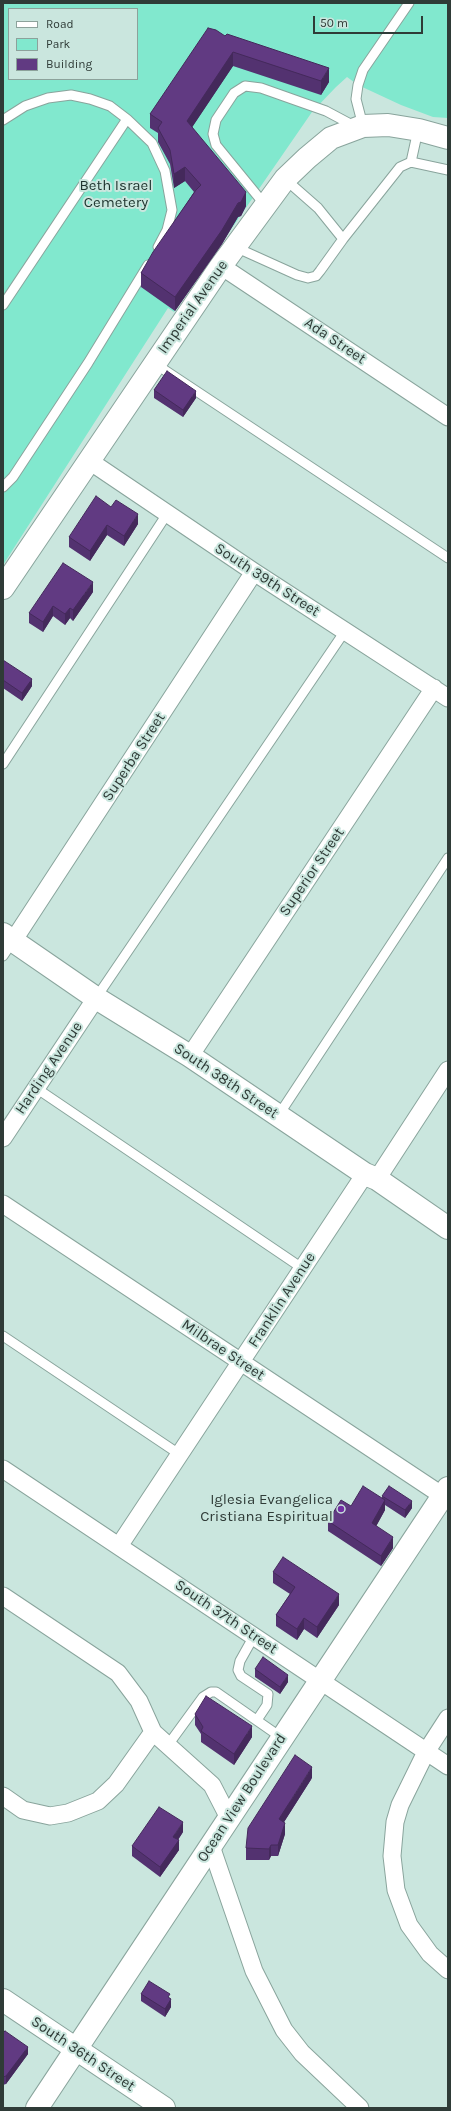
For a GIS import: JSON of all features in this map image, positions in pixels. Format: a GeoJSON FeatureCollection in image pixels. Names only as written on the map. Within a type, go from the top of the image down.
{"type":"FeatureCollection","features":[{"type":"Feature","properties":{"kind":"main road","name":"Imperial Avenue"},"geometry":{"type":"LineString","coordinates":[[3,588],[154,363],[221,266],[285,179],[331,138],[360,127],[388,125],[419,130],[448,138]]}},
{"type":"Feature","properties":{"kind":"main road","name":"South 38th Street"},"geometry":{"type":"LineString","coordinates":[[6,943],[190,1056],[448,1228]]}},
{"type":"Feature","properties":{"kind":"main road","name":"Ocean View Boulevard"},"geometry":{"type":"LineString","coordinates":[[37,2108],[445,1492]]}},
{"type":"Feature","properties":{"kind":"main road","name":"South 36th Street"},"geometry":{"type":"LineString","coordinates":[[3,2000],[164,2108]]}},
{"type":"Feature","properties":{"kind":"street","name":"Ada Street"},"geometry":{"type":"LineString","coordinates":[[221,266],[448,417]]}},
{"type":"Feature","properties":{"kind":"street","name":"South 39th Street"},"geometry":{"type":"LineString","coordinates":[[88,460],[254,572],[448,698]]}},
{"type":"Feature","properties":{"kind":"street","name":"Superba Street"},"geometry":{"type":"LineString","coordinates":[[6,943],[254,572]]}},
{"type":"Feature","properties":{"kind":"street","name":"Superior Street"},"geometry":{"type":"LineString","coordinates":[[190,1056],[434,688]]}},
{"type":"Feature","properties":{"kind":"street","name":"Harding Avenue"},"geometry":{"type":"LineString","coordinates":[[3,1138],[96,998]]}},
{"type":"Feature","properties":{"kind":"street","name":"Franklin Avenue"},"geometry":{"type":"LineString","coordinates":[[119,1546],[302,1268],[448,1070]]}},
{"type":"Feature","properties":{"kind":"street","name":"Milbrae Street"},"geometry":{"type":"LineString","coordinates":[[3,1204],[241,1362],[445,1492]]}},
{"type":"Feature","properties":{"kind":"street","name":"South 37th Street"},"geometry":{"type":"LineString","coordinates":[[3,1469],[448,1766]]}},
{"type":"Feature","properties":{"kind":"street"},"geometry":{"type":"LineString","coordinates":[[3,1596],[118,1673],[139,1701],[153,1732],[212,1786],[229,1818]]}},
{"type":"Feature","properties":{"kind":"street"},"geometry":{"type":"LineString","coordinates":[[448,1718],[426,1752],[407,1789],[395,1822],[392,1856],[396,1890],[409,1925],[430,1954],[448,1970]]}},
{"type":"Feature","properties":{"kind":"street"},"geometry":{"type":"LineString","coordinates":[[3,1796],[23,1810],[50,1816],[68,1813],[98,1801],[116,1784],[153,1732]]}},
{"type":"Feature","properties":{"kind":"street"},"geometry":{"type":"LineString","coordinates":[[211,1846],[254,1972],[284,2030],[302,2054],[360,2108]]}},
{"type":"Feature","properties":{"kind":"lane"},"geometry":{"type":"LineString","coordinates":[[360,127],[356,99],[358,85],[363,70],[409,3]]}},
{"type":"Feature","properties":{"kind":"lane"},"geometry":{"type":"LineString","coordinates":[[265,205],[216,145],[212,134],[216,120],[234,93],[245,86],[261,88],[326,110],[360,127]]}},
{"type":"Feature","properties":{"kind":"lane"},"geometry":{"type":"LineString","coordinates":[[3,120],[25,106],[48,98],[71,95],[90,99],[110,106],[127,119],[152,143],[165,170],[172,210],[167,230],[88,363],[17,471],[3,487]]}},
{"type":"Feature","properties":{"kind":"lane"},"geometry":{"type":"LineString","coordinates":[[3,305],[127,119]]}},
{"type":"Feature","properties":{"kind":"lane"},"geometry":{"type":"LineString","coordinates":[[411,162],[419,130]]}},
{"type":"Feature","properties":{"kind":"lane"},"geometry":{"type":"LineString","coordinates":[[235,247],[297,275],[308,278],[316,276],[396,171],[405,164],[411,162],[448,170]]}},
{"type":"Feature","properties":{"kind":"lane"},"geometry":{"type":"LineString","coordinates":[[285,179],[314,203],[343,239]]}},
{"type":"Feature","properties":{"kind":"lane"},"geometry":{"type":"LineString","coordinates":[[154,363],[448,558]]}},
{"type":"Feature","properties":{"kind":"lane"},"geometry":{"type":"LineString","coordinates":[[3,764],[167,514]]}},
{"type":"Feature","properties":{"kind":"lane"},"geometry":{"type":"LineString","coordinates":[[96,998],[345,631]]}},
{"type":"Feature","properties":{"kind":"lane"},"geometry":{"type":"LineString","coordinates":[[278,1116],[448,858]]}},
{"type":"Feature","properties":{"kind":"lane"},"geometry":{"type":"LineString","coordinates":[[36,1088],[302,1268]]}},
{"type":"Feature","properties":{"kind":"lane"},"geometry":{"type":"LineString","coordinates":[[3,1336],[179,1454]]}},
{"type":"Feature","properties":{"kind":"lane"},"geometry":{"type":"LineString","coordinates":[[254,1636],[240,1661],[238,1670],[241,1676],[268,1694],[267,1705],[257,1720]]}},
{"type":"Feature","properties":{"kind":"lane"},"geometry":{"type":"LineString","coordinates":[[168,1745],[204,1697],[211,1692],[216,1692],[282,1738]]}},
{"type":"Feature","properties":{"kind":"green space","name":"Beth Israel Cemetery"},"geometry":{"type":"Polygon","coordinates":[[[3,3],[448,3],[448,118],[433,117],[401,105],[358,85],[347,77],[312,112],[174,312],[168,308],[3,565],[3,3]]]}},
{"type":"Feature","properties":{"kind":"building"},"geometry":{"type":"Polygon","coordinates":[[[208,28],[216,30],[225,36],[227,34],[329,68],[321,81],[233,52],[187,121],[246,192],[241,202],[238,203],[222,230],[175,297],[141,273],[153,252],[201,185],[185,167],[174,174],[170,150],[158,128],[162,122],[150,114],[208,28]]]}},
{"type":"Feature","properties":{"kind":"building"},"geometry":{"type":"Polygon","coordinates":[[[167,371],[196,391],[183,410],[154,390],[167,371]]]}},
{"type":"Feature","properties":{"kind":"building"},"geometry":{"type":"Polygon","coordinates":[[[96,496],[111,507],[116,500],[138,514],[124,536],[107,525],[90,551],[69,537],[96,496]]]}},
{"type":"Feature","properties":{"kind":"building"},"geometry":{"type":"Polygon","coordinates":[[[63,563],[93,582],[73,610],[70,608],[65,614],[53,606],[43,622],[29,613],[63,563]]]}},
{"type":"Feature","properties":{"kind":"building"},"geometry":{"type":"Polygon","coordinates":[[[3,660],[32,679],[22,693],[3,680],[3,660]]]}},
{"type":"Feature","properties":{"kind":"building"},"geometry":{"type":"Polygon","coordinates":[[[363,1486],[385,1500],[372,1523],[393,1537],[381,1556],[328,1521],[341,1500],[351,1506],[363,1486]]]}},
{"type":"Feature","properties":{"kind":"building"},"geometry":{"type":"Polygon","coordinates":[[[389,1486],[412,1501],[405,1510],[382,1496],[389,1486]]]}},
{"type":"Feature","properties":{"kind":"building"},"geometry":{"type":"Polygon","coordinates":[[[283,1557],[339,1594],[317,1627],[304,1618],[297,1629],[276,1615],[295,1587],[273,1572],[283,1557]]]}},
{"type":"Feature","properties":{"kind":"building"},"geometry":{"type":"Polygon","coordinates":[[[263,1657],[288,1675],[280,1687],[255,1669],[263,1657]]]}},
{"type":"Feature","properties":{"kind":"building"},"geometry":{"type":"Polygon","coordinates":[[[206,1696],[252,1726],[234,1754],[201,1731],[203,1727],[195,1714],[206,1696]]]}},
{"type":"Feature","properties":{"kind":"building"},"geometry":{"type":"Polygon","coordinates":[[[295,1755],[312,1767],[279,1819],[285,1823],[278,1845],[271,1845],[269,1849],[246,1848],[248,1828],[295,1755]]]}},
{"type":"Feature","properties":{"kind":"building"},"geometry":{"type":"Polygon","coordinates":[[[159,1807],[183,1822],[173,1837],[179,1840],[160,1867],[132,1846],[159,1807]]]}},
{"type":"Feature","properties":{"kind":"building"},"geometry":{"type":"Polygon","coordinates":[[[149,1981],[170,1994],[168,1997],[171,1999],[165,2009],[141,1994],[149,1981]]]}},
{"type":"Feature","properties":{"kind":"building"},"geometry":{"type":"Polygon","coordinates":[[[5,2031],[28,2047],[6,2076],[3,2077],[3,2033],[5,2031]]]}},
{"type":"Feature","properties":{"kind":"place","name":"Iglesia Evangelica Cristiana Espiritual"},"geometry":{"type":"Point","coordinates":[341,1509]}}]}
